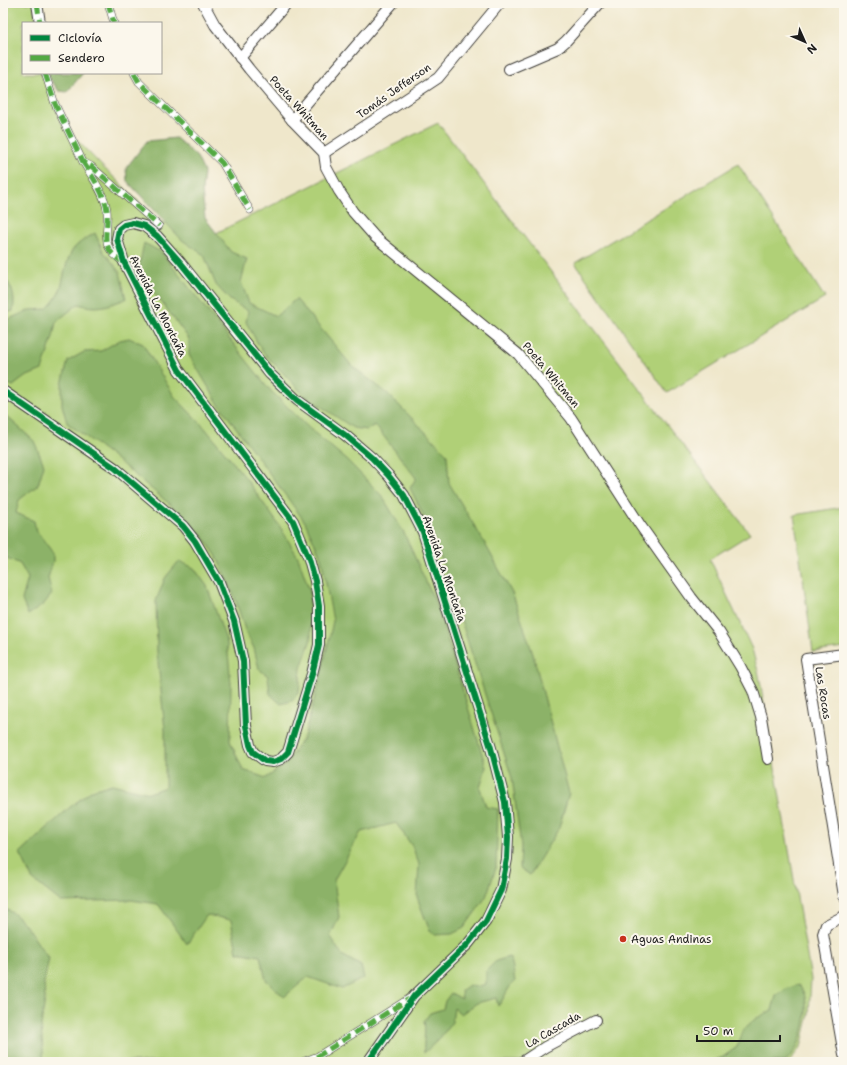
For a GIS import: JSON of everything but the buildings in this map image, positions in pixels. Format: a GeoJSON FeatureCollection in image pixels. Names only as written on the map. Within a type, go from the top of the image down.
{"type":"FeatureCollection","features":[{"type":"Feature","properties":{"kind":"street"},"geometry":{"type":"LineString","coordinates":[[37,3],[40,22]]}},
{"type":"Feature","properties":{"kind":"street"},"geometry":{"type":"LineString","coordinates":[[108,3],[114,22]]}},
{"type":"Feature","properties":{"kind":"street","name":"Poeta Whitman"},"geometry":{"type":"LineString","coordinates":[[203,3],[215,25],[240,58],[292,120],[324,153],[326,167],[339,191],[353,212],[375,238],[518,354],[571,418],[640,525],[691,597],[719,632],[740,666],[753,691],[761,717],[768,759]]}},
{"type":"Feature","properties":{"kind":"street"},"geometry":{"type":"LineString","coordinates":[[240,58],[287,3]]}},
{"type":"Feature","properties":{"kind":"street"},"geometry":{"type":"LineString","coordinates":[[292,120],[393,3]]}},
{"type":"Feature","properties":{"kind":"street","name":"Tomás Jefferson"},"geometry":{"type":"LineString","coordinates":[[324,153],[438,78],[500,3]]}},
{"type":"Feature","properties":{"kind":"street"},"geometry":{"type":"LineString","coordinates":[[510,69],[558,48],[600,3]]}},
{"type":"Feature","properties":{"kind":"street"},"geometry":{"type":"LineString","coordinates":[[45,74],[55,104],[83,162],[97,185],[107,209],[106,237],[110,253],[124,262]]}},
{"type":"Feature","properties":{"kind":"street"},"geometry":{"type":"LineString","coordinates":[[135,74],[139,82],[222,163],[250,210]]}},
{"type":"Feature","properties":{"kind":"street"},"geometry":{"type":"LineString","coordinates":[[83,162],[91,166],[159,226]]}},
{"type":"Feature","properties":{"kind":"street","name":"Avenida La Montaña"},"geometry":{"type":"LineString","coordinates":[[3,391],[48,423],[86,446],[120,472],[183,526],[195,541],[219,582],[234,621],[245,678],[246,726],[250,745],[253,752],[265,761],[273,762],[281,759],[288,752],[293,740],[319,645],[319,606],[315,581],[309,559],[293,521],[179,370],[124,262],[117,239],[119,229],[124,224],[133,223],[151,230],[180,262],[270,374],[297,400],[345,435],[372,458],[404,495],[423,532],[495,763],[506,802],[508,837],[507,859],[501,890],[486,921],[468,944],[414,996],[368,1062]]}},
{"type":"Feature","properties":{"kind":"street","name":"Las Rocas"},"geometry":{"type":"LineString","coordinates":[[844,654],[806,659],[844,896]]}},
{"type":"Feature","properties":{"kind":"street"},"geometry":{"type":"LineString","coordinates":[[844,916],[826,925],[823,934],[844,1054]]}},
{"type":"Feature","properties":{"kind":"street"},"geometry":{"type":"LineString","coordinates":[[302,1062],[318,1056],[414,996]]}},
{"type":"Feature","properties":{"kind":"street","name":"La Cascada"},"geometry":{"type":"LineString","coordinates":[[522,1062],[545,1047],[596,1020]]}},
{"type":"Feature","properties":{"kind":"green space"},"geometry":{"type":"Polygon","coordinates":[[[3,3],[34,3],[36,22],[22,22],[22,74],[41,74],[63,126],[159,221],[210,236],[438,123],[750,534],[710,559],[752,649],[759,675],[811,979],[809,1014],[801,1047],[789,1062],[3,1062],[3,3]]]}},
{"type":"Feature","properties":{"kind":"green space"},"geometry":{"type":"Polygon","coordinates":[[[48,74],[82,74],[67,92],[59,91],[50,79],[48,74]]]}},
{"type":"Feature","properties":{"kind":"green space"},"geometry":{"type":"Polygon","coordinates":[[[176,138],[197,157],[204,172],[202,191],[205,218],[231,252],[247,259],[241,282],[249,303],[276,316],[296,299],[352,366],[387,393],[447,454],[449,483],[513,595],[533,654],[569,793],[559,828],[530,875],[520,868],[521,846],[512,778],[434,537],[410,488],[416,478],[375,425],[367,430],[353,428],[303,394],[262,351],[246,322],[248,311],[230,300],[216,285],[204,255],[182,240],[127,181],[126,168],[147,141],[176,138]]]}},
{"type":"Feature","properties":{"kind":"green space"},"geometry":{"type":"Polygon","coordinates":[[[738,164],[825,298],[667,393],[575,263],[738,164]]]}},
{"type":"Feature","properties":{"kind":"green space"},"geometry":{"type":"Polygon","coordinates":[[[95,233],[103,251],[120,272],[126,299],[113,304],[97,307],[78,304],[56,322],[53,337],[42,370],[25,377],[13,386],[3,382],[3,322],[29,310],[46,309],[57,296],[71,253],[75,247],[95,233]]]}},
{"type":"Feature","properties":{"kind":"green space"},"geometry":{"type":"Polygon","coordinates":[[[144,243],[161,252],[270,390],[310,429],[348,461],[382,496],[403,531],[438,608],[486,767],[480,788],[486,807],[498,809],[496,868],[486,897],[464,928],[452,934],[434,935],[429,929],[417,897],[419,864],[412,846],[396,823],[361,832],[334,880],[339,917],[330,937],[342,955],[361,966],[364,978],[342,989],[308,977],[284,997],[266,980],[260,956],[237,952],[231,920],[207,915],[187,944],[158,904],[131,900],[61,902],[32,879],[20,853],[69,808],[92,790],[112,784],[149,793],[165,787],[165,730],[157,652],[156,601],[165,578],[179,561],[194,568],[207,586],[227,643],[231,683],[230,741],[243,770],[266,778],[286,764],[304,736],[322,671],[333,621],[321,557],[305,522],[218,403],[189,355],[189,339],[163,304],[141,278],[140,262],[144,243]]]}},
{"type":"Feature","properties":{"kind":"green space"},"geometry":{"type":"Polygon","coordinates":[[[3,275],[11,288],[14,301],[13,311],[3,314],[3,275]]]}},
{"type":"Feature","properties":{"kind":"green space"},"geometry":{"type":"Polygon","coordinates":[[[129,338],[143,344],[174,396],[205,428],[244,476],[279,525],[298,557],[310,592],[311,639],[301,668],[299,692],[292,701],[281,704],[270,694],[268,676],[259,669],[254,648],[246,633],[235,598],[216,555],[204,538],[172,506],[111,455],[67,423],[62,405],[62,384],[68,361],[84,352],[101,351],[120,340],[129,338]]]}},
{"type":"Feature","properties":{"kind":"green space"},"geometry":{"type":"Polygon","coordinates":[[[3,413],[34,441],[44,465],[38,485],[19,500],[16,513],[34,521],[36,530],[53,553],[53,561],[48,578],[52,594],[43,605],[28,615],[22,600],[28,578],[20,564],[3,556],[3,413]]]}},
{"type":"Feature","properties":{"kind":"green space"},"geometry":{"type":"Polygon","coordinates":[[[844,507],[844,648],[813,652],[794,515],[844,507]]]}},
{"type":"Feature","properties":{"kind":"green space"},"geometry":{"type":"Polygon","coordinates":[[[3,908],[18,917],[24,923],[49,958],[44,982],[45,999],[41,1026],[44,1062],[3,1062],[3,908]]]}},
{"type":"Feature","properties":{"kind":"green space"},"geometry":{"type":"Polygon","coordinates":[[[509,957],[513,966],[515,981],[498,1006],[496,998],[477,1003],[461,1014],[454,1008],[452,1022],[440,1038],[424,1053],[424,1021],[430,1013],[443,1009],[445,1001],[451,993],[462,999],[461,991],[469,985],[476,987],[486,984],[486,971],[496,961],[509,957]]]}},
{"type":"Feature","properties":{"kind":"green space"},"geometry":{"type":"Polygon","coordinates":[[[798,985],[803,990],[806,1015],[797,1047],[785,1062],[710,1062],[723,1057],[737,1047],[744,1029],[755,1019],[772,1010],[776,996],[786,989],[798,985]]]}},
{"type":"Feature","properties":{"kind":"marked path"},"geometry":{"type":"LineString","coordinates":[[37,3],[40,22]]}},
{"type":"Feature","properties":{"kind":"marked path"},"geometry":{"type":"LineString","coordinates":[[108,3],[114,22]]}},
{"type":"Feature","properties":{"kind":"marked path"},"geometry":{"type":"LineString","coordinates":[[45,74],[55,104],[83,162],[91,166],[159,226]]}},
{"type":"Feature","properties":{"kind":"marked path"},"geometry":{"type":"LineString","coordinates":[[135,74],[139,82],[222,163],[250,210]]}},
{"type":"Feature","properties":{"kind":"marked path"},"geometry":{"type":"LineString","coordinates":[[83,162],[97,185],[106,204],[107,245],[115,256],[123,262]]}},
{"type":"Feature","properties":{"kind":"marked path"},"geometry":{"type":"LineString","coordinates":[[302,1062],[318,1056],[409,999]]}},
{"type":"Feature","properties":{"kind":"cycle path"},"geometry":{"type":"LineString","coordinates":[[3,391],[115,468],[183,526],[195,541],[219,582],[234,621],[243,661],[246,726],[250,745],[253,752],[265,761],[273,762],[281,759],[288,752],[312,674],[319,645],[319,606],[315,581],[309,559],[293,521],[179,370],[124,262],[117,239],[119,229],[124,225],[133,223],[144,226],[157,236],[180,262],[270,374],[297,400],[345,435],[372,458],[404,495],[423,532],[491,748],[505,802],[508,837],[507,859],[501,890],[486,921],[468,944],[414,996],[368,1062]]}},
{"type":"Feature","properties":{"kind":"place","name":"Aguas Andinas"},"geometry":{"type":"Point","coordinates":[623,939]}}]}
